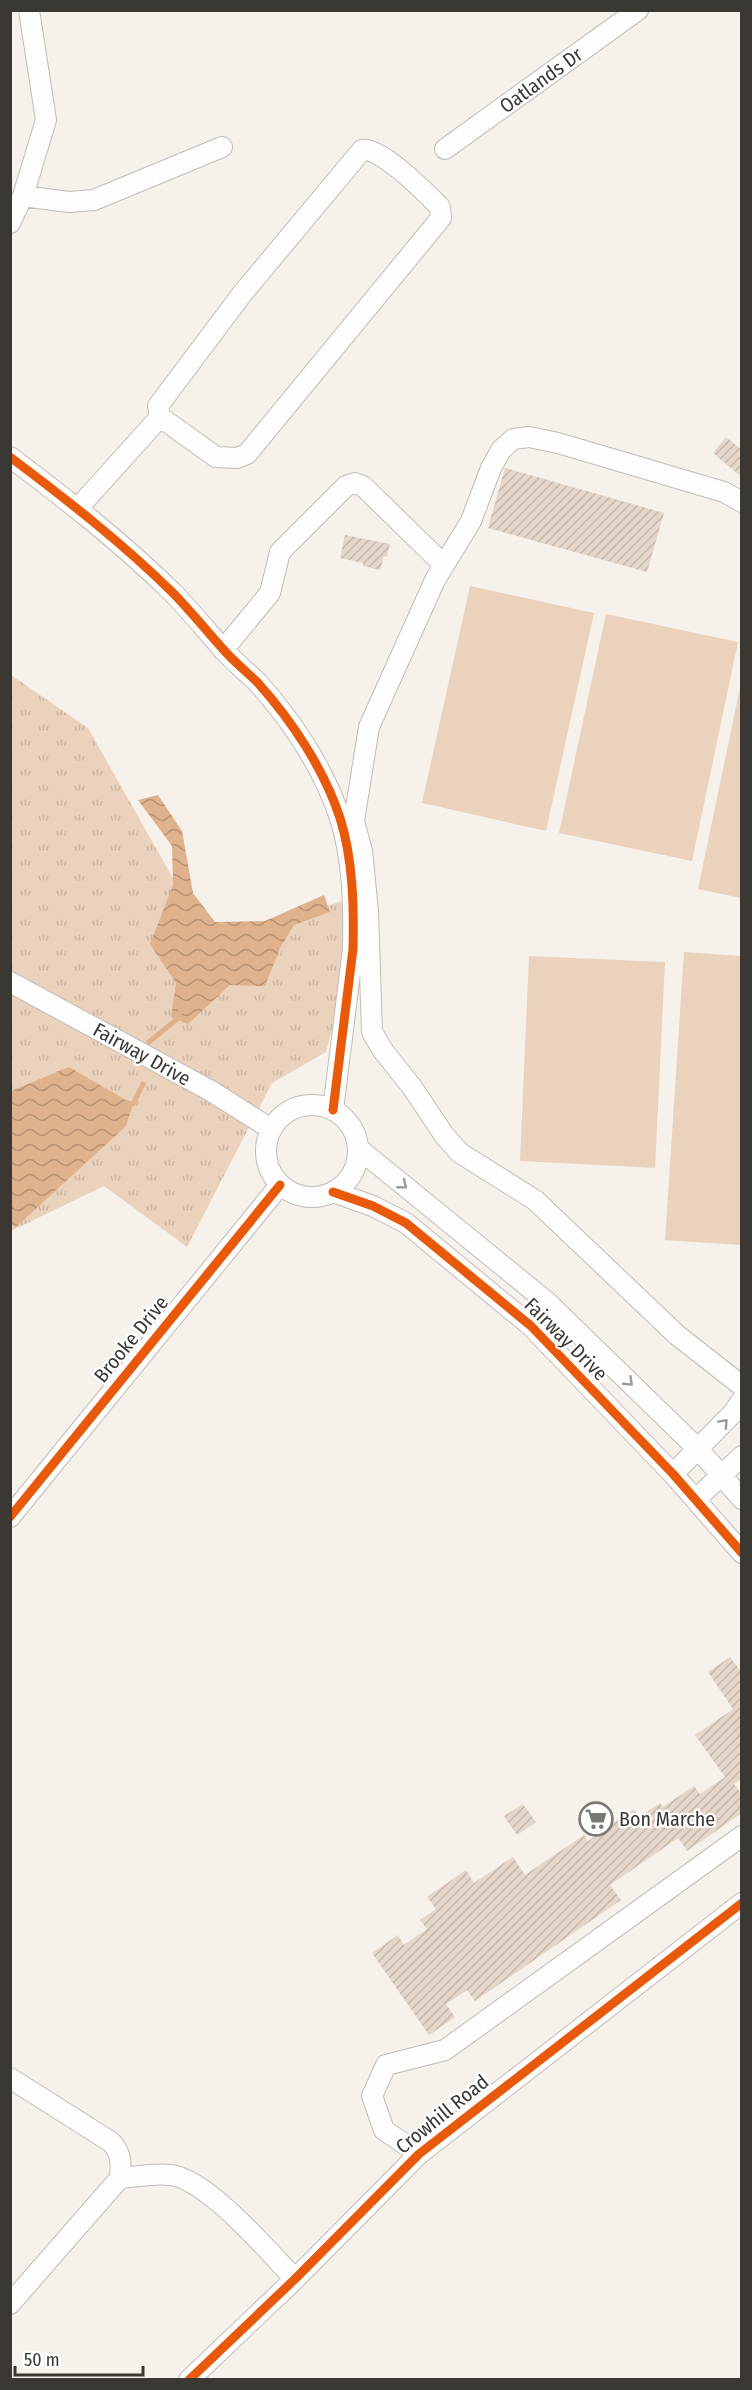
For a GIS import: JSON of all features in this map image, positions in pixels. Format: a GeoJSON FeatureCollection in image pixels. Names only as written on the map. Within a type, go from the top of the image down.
{"type":"FeatureCollection","features":[{"type":"Feature","properties":{"kind":"street"},"geometry":{"type":"LineString","coordinates":[[10,223],[23,196],[46,120],[29,10]]}},
{"type":"Feature","properties":{"kind":"street","name":"Oatlands Dr"},"geometry":{"type":"LineString","coordinates":[[445,149],[638,10]]}},
{"type":"Feature","properties":{"kind":"street"},"geometry":{"type":"LineString","coordinates":[[23,196],[69,202],[94,200],[222,147]]}},
{"type":"Feature","properties":{"kind":"street"},"geometry":{"type":"LineString","coordinates":[[362,150],[372,151],[412,180],[440,207],[441,218],[247,454],[237,458],[216,457],[160,417],[158,406],[242,294],[362,150]]}},
{"type":"Feature","properties":{"kind":"street"},"geometry":{"type":"LineString","coordinates":[[78,508],[160,417]]}},
{"type":"Feature","properties":{"kind":"street"},"geometry":{"type":"LineString","coordinates":[[349,860],[369,727],[435,579],[471,521],[501,450],[513,439],[529,437],[570,446],[724,492],[741,502]]}},
{"type":"Feature","properties":{"kind":"street"},"geometry":{"type":"LineString","coordinates":[[10,457],[78,508],[171,591],[258,684],[279,710],[322,774],[340,818],[349,860],[354,922],[353,949],[333,1110]]}},
{"type":"Feature","properties":{"kind":"street"},"geometry":{"type":"LineString","coordinates":[[224,650],[270,593],[280,552],[346,486],[355,483],[363,486],[444,565]]}},
{"type":"Feature","properties":{"kind":"street"},"geometry":{"type":"LineString","coordinates":[[354,821],[362,851],[368,910],[372,1032],[384,1052],[444,1135],[460,1153],[535,1200],[677,1335],[741,1386]]}},
{"type":"Feature","properties":{"kind":"street","name":"Fairway Drive"},"geometry":{"type":"LineString","coordinates":[[10,982],[211,1091],[271,1129]]}},
{"type":"Feature","properties":{"kind":"street"},"geometry":{"type":"LineString","coordinates":[[322,1106],[333,1110],[351,1125],[358,1148],[357,1161],[352,1174],[333,1192],[307,1197],[294,1194],[280,1185],[266,1160],[266,1144],[271,1129],[278,1119],[298,1107],[322,1106]]}},
{"type":"Feature","properties":{"kind":"street","name":"Fairway Drive"},"geometry":{"type":"LineString","coordinates":[[358,1148],[547,1302],[699,1450],[741,1499]]}},
{"type":"Feature","properties":{"kind":"street","name":"Brooke Drive"},"geometry":{"type":"LineString","coordinates":[[10,1517],[280,1185]]}},
{"type":"Feature","properties":{"kind":"street","name":"Fairway Drive"},"geometry":{"type":"LineString","coordinates":[[333,1192],[373,1206],[406,1223],[531,1326],[673,1474],[741,1553]]}},
{"type":"Feature","properties":{"kind":"street"},"geometry":{"type":"LineString","coordinates":[[673,1474],[733,1413],[741,1400]]}},
{"type":"Feature","properties":{"kind":"street"},"geometry":{"type":"LineString","coordinates":[[696,1499],[741,1456]]}},
{"type":"Feature","properties":{"kind":"street"},"geometry":{"type":"LineString","coordinates":[[419,2154],[384,2130],[372,2096],[386,2065],[445,2049],[741,1836]]}},
{"type":"Feature","properties":{"kind":"street","name":"Crowhill Road"},"geometry":{"type":"LineString","coordinates":[[189,2379],[295,2279],[419,2154],[741,1903]]}},
{"type":"Feature","properties":{"kind":"street"},"geometry":{"type":"LineString","coordinates":[[10,2078],[111,2142],[119,2150],[121,2159],[120,2178],[10,2304]]}},
{"type":"Feature","properties":{"kind":"street"},"geometry":{"type":"LineString","coordinates":[[120,2178],[170,2175],[199,2187],[242,2224],[295,2279]]}},
{"type":"Feature","properties":{"kind":"green space"},"geometry":{"type":"Polygon","coordinates":[[[470,586],[594,613],[546,831],[422,803],[470,586]]]}},
{"type":"Feature","properties":{"kind":"green space"},"geometry":{"type":"Polygon","coordinates":[[[606,614],[738,642],[692,861],[559,833],[606,614]]]}},
{"type":"Feature","properties":{"kind":"green space"},"geometry":{"type":"Polygon","coordinates":[[[11,675],[88,728],[196,919],[239,937],[342,901],[343,988],[326,1052],[272,1083],[187,1247],[104,1186],[11,1231],[11,675]]]}},
{"type":"Feature","properties":{"kind":"green space"},"geometry":{"type":"Polygon","coordinates":[[[741,683],[742,898],[698,889],[741,683]]]}},
{"type":"Feature","properties":{"kind":"green space"},"geometry":{"type":"Polygon","coordinates":[[[684,952],[741,956],[741,1245],[665,1240],[684,952]]]}},
{"type":"Feature","properties":{"kind":"green space"},"geometry":{"type":"Polygon","coordinates":[[[529,956],[665,962],[655,1168],[520,1161],[529,956]]]}},
{"type":"Feature","properties":{"kind":"water"},"geometry":{"type":"Polygon","coordinates":[[[158,795],[182,831],[193,893],[215,922],[265,921],[324,895],[330,912],[294,925],[280,948],[265,986],[230,985],[188,1024],[171,1017],[176,983],[150,944],[173,885],[172,846],[138,800],[158,795]]]}},
{"type":"Feature","properties":{"kind":"water"},"geometry":{"type":"Polygon","coordinates":[[[69,1067],[133,1104],[126,1126],[15,1228],[10,1223],[11,1091],[69,1067]]]}},
{"type":"Feature","properties":{"kind":"building"},"geometry":{"type":"Polygon","coordinates":[[[726,437],[742,450],[742,472],[739,475],[713,453],[726,437]]]}},
{"type":"Feature","properties":{"kind":"building"},"geometry":{"type":"Polygon","coordinates":[[[505,468],[664,513],[647,572],[488,528],[505,468]]]}},
{"type":"Feature","properties":{"kind":"building"},"geometry":{"type":"Polygon","coordinates":[[[345,535],[390,544],[387,557],[384,556],[380,570],[363,566],[363,563],[340,558],[345,535]]]}},
{"type":"Feature","properties":{"kind":"building"},"geometry":{"type":"Polygon","coordinates":[[[730,1657],[742,1673],[742,1778],[734,1784],[742,1795],[742,1813],[687,1851],[678,1838],[610,1885],[621,1900],[475,2001],[467,1990],[446,2004],[455,2017],[429,2035],[372,1953],[398,1935],[404,1945],[427,1929],[420,1920],[436,1909],[427,1897],[466,1870],[474,1883],[513,1857],[525,1875],[584,1835],[588,1841],[634,1809],[639,1817],[660,1803],[663,1807],[694,1786],[700,1794],[725,1777],[695,1735],[733,1709],[708,1672],[730,1657]]]}},
{"type":"Feature","properties":{"kind":"building"},"geometry":{"type":"Polygon","coordinates":[[[523,1804],[536,1822],[517,1835],[504,1816],[523,1804]]]}},
{"type":"Feature","properties":{"kind":"waterway"},"geometry":{"type":"LineString","coordinates":[[149,1042],[177,1019],[180,1013]]}},
{"type":"Feature","properties":{"kind":"waterway"},"geometry":{"type":"LineString","coordinates":[[127,1103],[133,1104],[143,1084]]}},
{"type":"Feature","properties":{"kind":"cycle path"},"geometry":{"type":"LineString","coordinates":[[10,457],[113,538],[178,598],[226,653],[271,698],[306,746],[325,782],[340,818],[348,850],[353,916],[353,949],[333,1110]]}},
{"type":"Feature","properties":{"kind":"cycle path"},"geometry":{"type":"LineString","coordinates":[[10,1517],[280,1185]]}},
{"type":"Feature","properties":{"kind":"cycle path"},"geometry":{"type":"LineString","coordinates":[[333,1192],[373,1206],[406,1223],[531,1326],[673,1474],[742,1553]]}},
{"type":"Feature","properties":{"kind":"cycle path"},"geometry":{"type":"LineString","coordinates":[[189,2380],[295,2279],[419,2154],[742,1903]]}},
{"type":"Feature","properties":{"kind":"place","name":"Bon Marche"},"geometry":{"type":"Point","coordinates":[596,1819]}}]}
